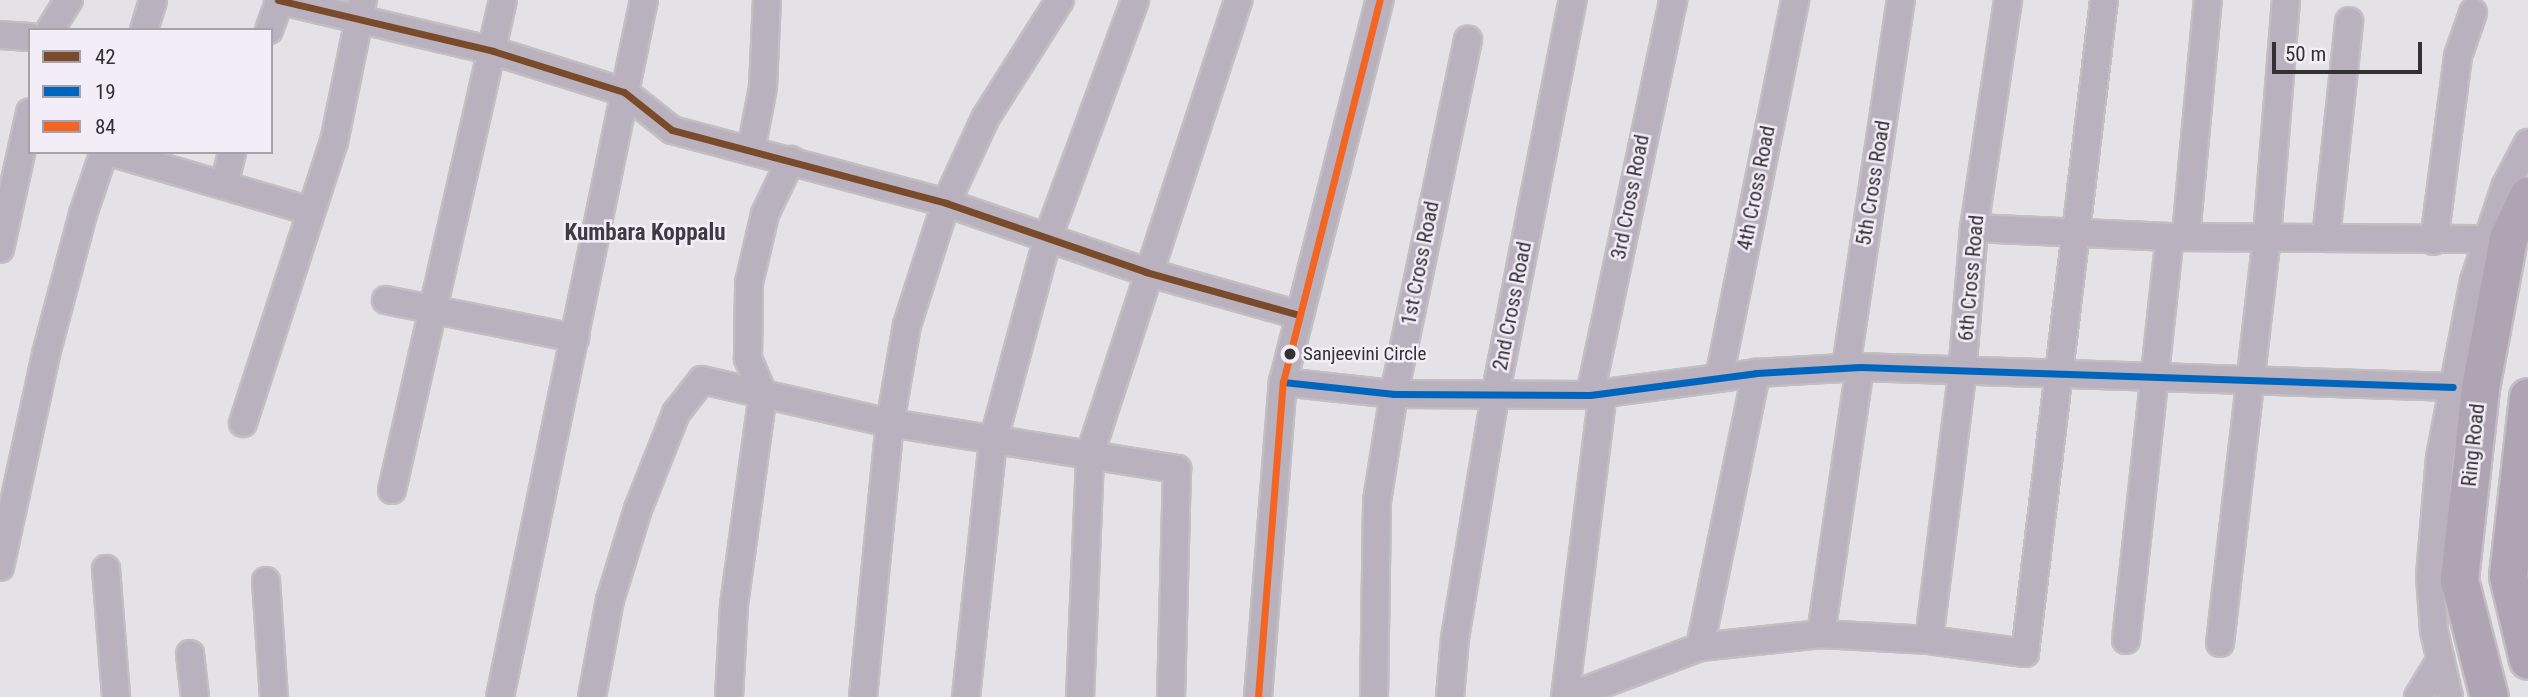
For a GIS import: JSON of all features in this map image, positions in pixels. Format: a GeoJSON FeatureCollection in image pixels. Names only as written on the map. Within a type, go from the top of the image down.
{"type":"FeatureCollection","features":[{"type":"Feature","properties":{"kind":"highway","name":"Ring Road"},"geometry":{"type":"LineString","coordinates":[[2489,697],[2459,579],[2480,388],[2508,238],[2528,196]]}},
{"type":"Feature","properties":{"kind":"highway"},"geometry":{"type":"LineString","coordinates":[[2526,655],[2508,576],[2528,397]]}},
{"type":"Feature","properties":{"kind":"street"},"geometry":{"type":"LineString","coordinates":[[48,28],[52,0]]}},
{"type":"Feature","properties":{"kind":"street"},"geometry":{"type":"LineString","coordinates":[[49,28],[69,0]]}},
{"type":"Feature","properties":{"kind":"street"},"geometry":{"type":"LineString","coordinates":[[145,28],[153,0]]}},
{"type":"Feature","properties":{"kind":"street"},"geometry":{"type":"LineString","coordinates":[[270,28],[279,0],[360,11],[624,92],[672,130],[946,203],[1146,272],[1299,315]]}},
{"type":"Feature","properties":{"kind":"street"},"geometry":{"type":"LineString","coordinates":[[392,490],[503,0]]}},
{"type":"Feature","properties":{"kind":"street"},"geometry":{"type":"LineString","coordinates":[[500,697],[644,0]]}},
{"type":"Feature","properties":{"kind":"street"},"geometry":{"type":"LineString","coordinates":[[751,150],[763,87],[767,0]]}},
{"type":"Feature","properties":{"kind":"street"},"geometry":{"type":"LineString","coordinates":[[863,697],[890,423],[907,324],[946,203],[986,117],[1060,0]]}},
{"type":"Feature","properties":{"kind":"street"},"geometry":{"type":"LineString","coordinates":[[965,697],[993,442],[1048,237],[1135,0]]}},
{"type":"Feature","properties":{"kind":"street"},"geometry":{"type":"LineString","coordinates":[[1080,697],[1090,454],[1146,272],[1238,0]]}},
{"type":"Feature","properties":{"kind":"street"},"geometry":{"type":"LineString","coordinates":[[1258,697],[1283,382],[1380,0]]}},
{"type":"Feature","properties":{"kind":"street","name":"2nd Cross Road"},"geometry":{"type":"LineString","coordinates":[[1450,697],[1455,638],[1495,396],[1573,0]]}},
{"type":"Feature","properties":{"kind":"street","name":"3rd Cross Road"},"geometry":{"type":"LineString","coordinates":[[1567,697],[1597,393],[1673,0]]}},
{"type":"Feature","properties":{"kind":"street","name":"4th Cross Road"},"geometry":{"type":"LineString","coordinates":[[1719,377],[1795,0]]}},
{"type":"Feature","properties":{"kind":"street","name":"5th Cross Road"},"geometry":{"type":"LineString","coordinates":[[1821,634],[1901,0]]}},
{"type":"Feature","properties":{"kind":"street","name":"6th Cross Road"},"geometry":{"type":"LineString","coordinates":[[1929,640],[1962,374],[1974,228],[2008,0]]}},
{"type":"Feature","properties":{"kind":"street"},"geometry":{"type":"LineString","coordinates":[[1567,697],[1700,647],[1821,634],[1929,640],[2025,653],[2104,0]]}},
{"type":"Feature","properties":{"kind":"street"},"geometry":{"type":"LineString","coordinates":[[2126,640],[2154,377],[2178,236],[2208,0]]}},
{"type":"Feature","properties":{"kind":"street"},"geometry":{"type":"LineString","coordinates":[[2220,643],[2267,236],[2286,0]]}},
{"type":"Feature","properties":{"kind":"street"},"geometry":{"type":"LineString","coordinates":[[243,424],[334,142],[360,11]]}},
{"type":"Feature","properties":{"kind":"street"},"geometry":{"type":"LineString","coordinates":[[2434,241],[2458,56],[2473,13]]}},
{"type":"Feature","properties":{"kind":"street"},"geometry":{"type":"LineString","coordinates":[[2326,238],[2349,21]]}},
{"type":"Feature","properties":{"kind":"street"},"geometry":{"type":"LineString","coordinates":[[0,35],[28,37]]}},
{"type":"Feature","properties":{"kind":"street","name":"1st Cross Road"},"geometry":{"type":"LineString","coordinates":[[1374,697],[1377,501],[1394,394],[1468,40]]}},
{"type":"Feature","properties":{"kind":"street"},"geometry":{"type":"LineString","coordinates":[[0,249],[28,121]]}},
{"type":"Feature","properties":{"kind":"street"},"geometry":{"type":"LineString","coordinates":[[2449,697],[2430,576],[2440,457],[2462,327],[2505,187],[2528,143]]}},
{"type":"Feature","properties":{"kind":"street"},"geometry":{"type":"LineString","coordinates":[[0,567],[50,342],[83,214],[103,154]]}},
{"type":"Feature","properties":{"kind":"street"},"geometry":{"type":"LineString","coordinates":[[117,154],[311,211]]}},
{"type":"Feature","properties":{"kind":"street"},"geometry":{"type":"LineString","coordinates":[[223,185],[231,154]]}},
{"type":"Feature","properties":{"kind":"street"},"geometry":{"type":"LineString","coordinates":[[729,697],[734,605],[763,394],[748,358],[749,283],[765,214],[791,160]]}},
{"type":"Feature","properties":{"kind":"street"},"geometry":{"type":"LineString","coordinates":[[1974,228],[2178,236],[2434,241],[2488,239]]}},
{"type":"Feature","properties":{"kind":"street"},"geometry":{"type":"LineString","coordinates":[[386,300],[434,312],[575,338]]}},
{"type":"Feature","properties":{"kind":"street"},"geometry":{"type":"LineString","coordinates":[[1283,382],[1394,394],[1495,396],[1597,393],[1756,373],[1853,367],[1962,374],[2250,379],[2453,387]]}},
{"type":"Feature","properties":{"kind":"street"},"geometry":{"type":"LineString","coordinates":[[1700,647],[1756,373]]}},
{"type":"Feature","properties":{"kind":"street"},"geometry":{"type":"LineString","coordinates":[[592,697],[610,600],[638,509],[676,413],[702,380],[890,423],[993,442],[1090,454],[1177,469],[1171,697]]}},
{"type":"Feature","properties":{"kind":"street"},"geometry":{"type":"LineString","coordinates":[[106,569],[116,697]]}},
{"type":"Feature","properties":{"kind":"street"},"geometry":{"type":"LineString","coordinates":[[266,580],[274,697]]}},
{"type":"Feature","properties":{"kind":"street"},"geometry":{"type":"LineString","coordinates":[[190,654],[195,697]]}},
{"type":"Feature","properties":{"kind":"street"},"geometry":{"type":"LineString","coordinates":[[2418,697],[2441,659]]}},
{"type":"Feature","properties":{"kind":"transit line","name":"42"},"geometry":{"type":"LineString","coordinates":[[278,0],[493,51],[624,92],[672,130],[946,203],[1146,272],[1299,315]]}},
{"type":"Feature","properties":{"kind":"transit line","name":"84"},"geometry":{"type":"LineString","coordinates":[[1258,697],[1283,382],[1380,0]]}},
{"type":"Feature","properties":{"kind":"transit line","name":"19"},"geometry":{"type":"LineString","coordinates":[[1283,382],[1394,394],[1590,395],[1756,373],[1860,367],[2453,387]]}},
{"type":"Feature","properties":{"kind":"place","name":"Sanjeevini Circle"},"geometry":{"type":"Point","coordinates":[1290,354]}},
{"type":"Feature","properties":{"kind":"district","name":"Kumbara Koppalu"},"geometry":{"type":"Point","coordinates":[645,233]}}]}
